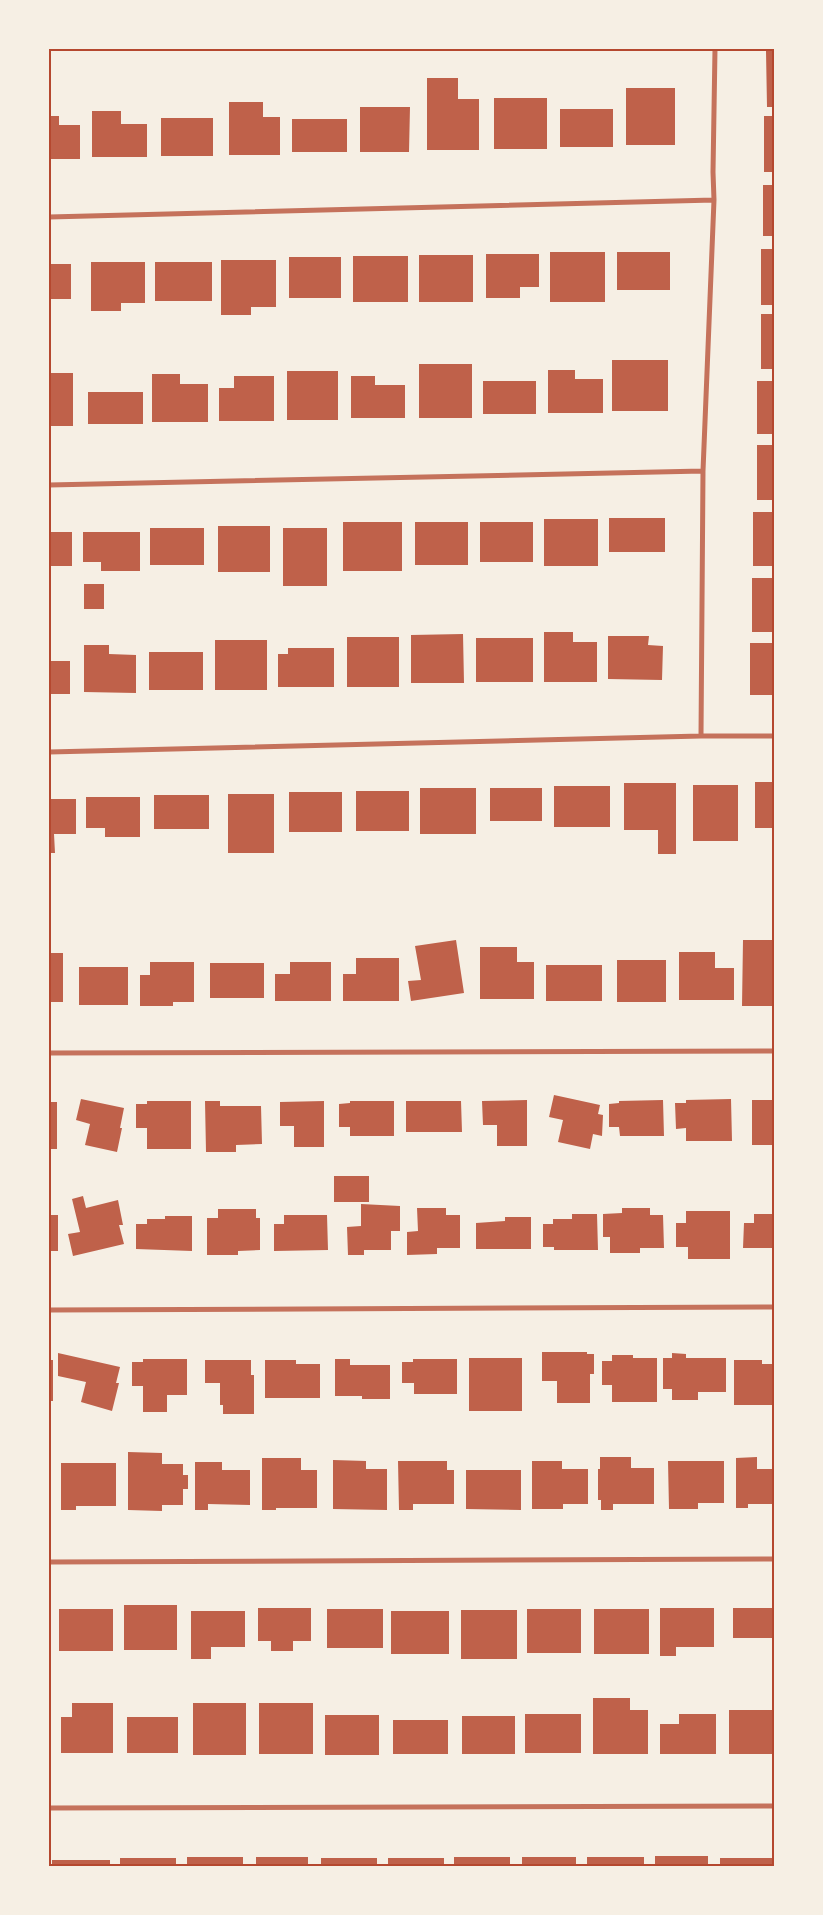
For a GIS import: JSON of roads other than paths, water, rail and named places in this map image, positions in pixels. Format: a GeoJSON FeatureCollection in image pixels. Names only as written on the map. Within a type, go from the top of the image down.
{"type":"FeatureCollection","features":[{"type":"Feature","properties":{"kind":"street"},"geometry":{"type":"LineString","coordinates":[[701,736],[703,471],[714,200],[715,49]]}},
{"type":"Feature","properties":{"kind":"street"},"geometry":{"type":"LineString","coordinates":[[49,217],[714,200]]}},
{"type":"Feature","properties":{"kind":"street"},"geometry":{"type":"LineString","coordinates":[[49,485],[703,471]]}},
{"type":"Feature","properties":{"kind":"street"},"geometry":{"type":"LineString","coordinates":[[49,752],[701,736],[774,736]]}},
{"type":"Feature","properties":{"kind":"street"},"geometry":{"type":"LineString","coordinates":[[49,1053],[774,1051]]}},
{"type":"Feature","properties":{"kind":"street"},"geometry":{"type":"LineString","coordinates":[[49,1310],[774,1307]]}},
{"type":"Feature","properties":{"kind":"street"},"geometry":{"type":"LineString","coordinates":[[49,1562],[774,1559]]}},
{"type":"Feature","properties":{"kind":"street"},"geometry":{"type":"LineString","coordinates":[[49,1808],[774,1806]]}}]}
